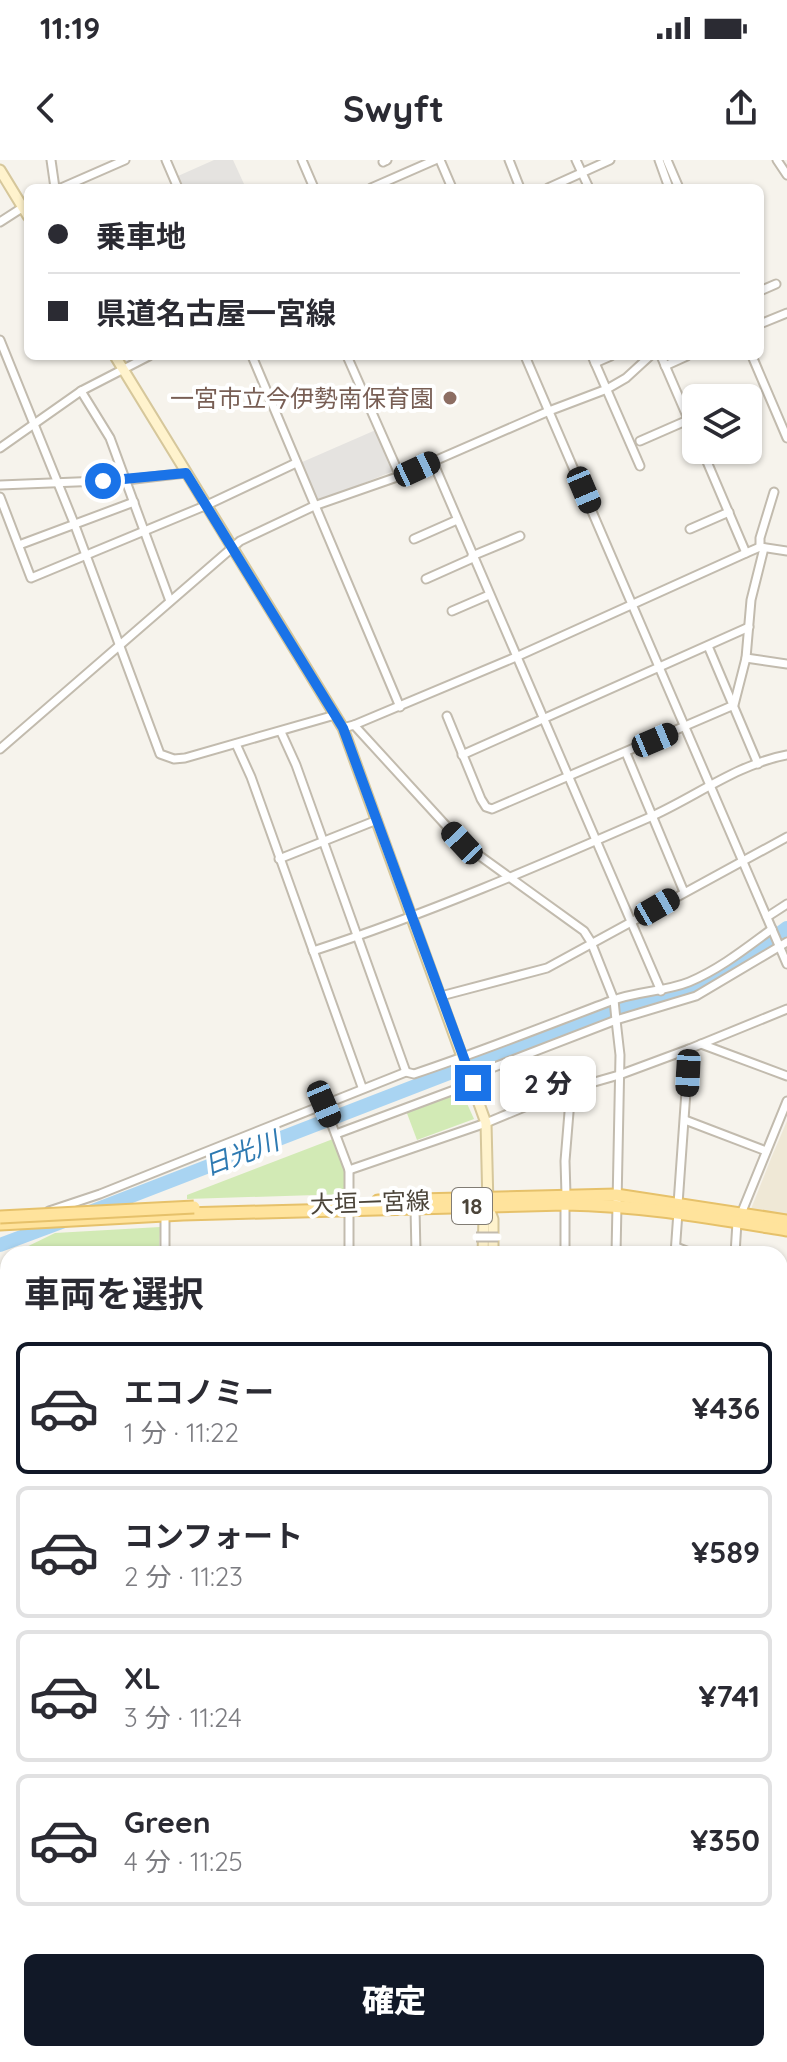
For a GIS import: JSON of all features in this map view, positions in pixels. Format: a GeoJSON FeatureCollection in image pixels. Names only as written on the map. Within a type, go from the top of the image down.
{"type":"FeatureCollection","features":[{"type":"Feature","properties":{"kind":"main road"},"geometry":{"type":"LineString","coordinates":[[0,170],[24,206]]}},
{"type":"Feature","properties":{"kind":"main road"},"geometry":{"type":"LineString","coordinates":[[117,360],[343,728],[486,1123],[488,1201],[493,1219],[493,1246]]}},
{"type":"Feature","properties":{"kind":"main road","name":"大垣一宮線"},"geometry":{"type":"LineString","coordinates":[[0,1221],[488,1201],[616,1200],[739,1218],[787,1230]]}},
{"type":"Feature","properties":{"kind":"main road"},"geometry":{"type":"LineString","coordinates":[[483,1246],[488,1201]]}},
{"type":"Feature","properties":{"kind":"main road","name":"大垣一宮線"},"geometry":{"type":"LineString","coordinates":[[0,1221],[194,1207],[415,1208],[488,1201]]}},
{"type":"Feature","properties":{"kind":"main road","name":"大垣一宮線"},"geometry":{"type":"LineString","coordinates":[[739,1218],[787,1221]]}},
{"type":"Feature","properties":{"kind":"street"},"geometry":{"type":"LineString","coordinates":[[51,160],[57,184]]}},
{"type":"Feature","properties":{"kind":"street"},"geometry":{"type":"LineString","coordinates":[[66,184],[106,164],[125,160]]}},
{"type":"Feature","properties":{"kind":"street"},"geometry":{"type":"LineString","coordinates":[[166,160],[176,184]]}},
{"type":"Feature","properties":{"kind":"street"},"geometry":{"type":"LineString","coordinates":[[302,160],[312,184]]}},
{"type":"Feature","properties":{"kind":"street"},"geometry":{"type":"LineString","coordinates":[[380,184],[437,160],[450,184]]}},
{"type":"Feature","properties":{"kind":"street"},"geometry":{"type":"LineString","coordinates":[[509,160],[518,184]]}},
{"type":"Feature","properties":{"kind":"street"},"geometry":{"type":"LineString","coordinates":[[576,160],[587,184]]}},
{"type":"Feature","properties":{"kind":"street"},"geometry":{"type":"LineString","coordinates":[[556,184],[610,160]]}},
{"type":"Feature","properties":{"kind":"street"},"geometry":{"type":"LineString","coordinates":[[659,160],[668,184]]}},
{"type":"Feature","properties":{"kind":"street"},"geometry":{"type":"LineString","coordinates":[[667,160],[677,184]]}},
{"type":"Feature","properties":{"kind":"street"},"geometry":{"type":"LineString","coordinates":[[777,160],[787,175]]}},
{"type":"Feature","properties":{"kind":"street"},"geometry":{"type":"LineString","coordinates":[[0,222],[24,210]]}},
{"type":"Feature","properties":{"kind":"street"},"geometry":{"type":"LineString","coordinates":[[764,289],[776,284]]}},
{"type":"Feature","properties":{"kind":"street"},"geometry":{"type":"LineString","coordinates":[[764,322],[787,313]]}},
{"type":"Feature","properties":{"kind":"street"},"geometry":{"type":"LineString","coordinates":[[0,340],[74,523],[160,754],[174,759],[185,758],[335,715]]}},
{"type":"Feature","properties":{"kind":"street"},"geometry":{"type":"LineString","coordinates":[[0,448],[81,391],[140,360]]}},
{"type":"Feature","properties":{"kind":"street"},"geometry":{"type":"LineString","coordinates":[[254,360],[400,707]]}},
{"type":"Feature","properties":{"kind":"street"},"geometry":{"type":"LineString","coordinates":[[349,360],[400,476]]}},
{"type":"Feature","properties":{"kind":"street"},"geometry":{"type":"LineString","coordinates":[[527,360],[741,861],[782,944],[787,964]]}},
{"type":"Feature","properties":{"kind":"street"},"geometry":{"type":"LineString","coordinates":[[594,360],[640,466]]}},
{"type":"Feature","properties":{"kind":"street"},"geometry":{"type":"LineString","coordinates":[[0,749],[240,541],[314,506],[400,476],[607,389],[626,378],[646,360]]}},
{"type":"Feature","properties":{"kind":"street"},"geometry":{"type":"LineString","coordinates":[[663,360],[682,406]]}},
{"type":"Feature","properties":{"kind":"street"},"geometry":{"type":"LineString","coordinates":[[665,366],[678,360]]}},
{"type":"Feature","properties":{"kind":"street"},"geometry":{"type":"LineString","coordinates":[[754,360],[787,438]]}},
{"type":"Feature","properties":{"kind":"street"},"geometry":{"type":"LineString","coordinates":[[81,391],[110,438],[170,601]]}},
{"type":"Feature","properties":{"kind":"street"},"geometry":{"type":"LineString","coordinates":[[640,441],[682,423]]}},
{"type":"Feature","properties":{"kind":"street"},"geometry":{"type":"LineString","coordinates":[[433,462],[661,991]]}},
{"type":"Feature","properties":{"kind":"street"},"geometry":{"type":"LineString","coordinates":[[0,497],[31,578],[207,505],[296,463]]}},
{"type":"Feature","properties":{"kind":"street"},"geometry":{"type":"LineString","coordinates":[[708,464],[746,553]]}},
{"type":"Feature","properties":{"kind":"street"},"geometry":{"type":"LineString","coordinates":[[0,485],[126,480],[186,473]]}},
{"type":"Feature","properties":{"kind":"street"},"geometry":{"type":"LineString","coordinates":[[734,705],[746,658],[751,600],[762,548],[760,538],[774,492]]}},
{"type":"Feature","properties":{"kind":"street"},"geometry":{"type":"LineString","coordinates":[[19,545],[134,502]]}},
{"type":"Feature","properties":{"kind":"street"},"geometry":{"type":"LineString","coordinates":[[690,529],[729,512]]}},
{"type":"Feature","properties":{"kind":"street"},"geometry":{"type":"LineString","coordinates":[[414,539],[457,520]]}},
{"type":"Feature","properties":{"kind":"street"},"geometry":{"type":"LineString","coordinates":[[0,531],[11,527]]}},
{"type":"Feature","properties":{"kind":"street"},"geometry":{"type":"LineString","coordinates":[[426,579],[520,536]]}},
{"type":"Feature","properties":{"kind":"street"},"geometry":{"type":"LineString","coordinates":[[343,728],[516,657],[746,553],[762,548],[787,551]]}},
{"type":"Feature","properties":{"kind":"street"},"geometry":{"type":"LineString","coordinates":[[452,611],[489,595]]}},
{"type":"Feature","properties":{"kind":"street"},"geometry":{"type":"LineString","coordinates":[[462,755],[749,627]]}},
{"type":"Feature","properties":{"kind":"street"},"geometry":{"type":"LineString","coordinates":[[708,646],[758,764]]}},
{"type":"Feature","properties":{"kind":"street"},"geometry":{"type":"LineString","coordinates":[[746,658],[787,664]]}},
{"type":"Feature","properties":{"kind":"street"},"geometry":{"type":"LineString","coordinates":[[447,716],[481,799],[486,807],[492,809],[734,705]]}},
{"type":"Feature","properties":{"kind":"street"},"geometry":{"type":"LineString","coordinates":[[354,725],[462,843],[584,931],[591,942],[614,1000],[616,1018],[619,1075],[616,1246]]}},
{"type":"Feature","properties":{"kind":"street"},"geometry":{"type":"LineString","coordinates":[[281,732],[406,1072]]}},
{"type":"Feature","properties":{"kind":"street"},"geometry":{"type":"LineString","coordinates":[[236,744],[251,777],[362,1087]]}},
{"type":"Feature","properties":{"kind":"street"},"geometry":{"type":"LineString","coordinates":[[626,753],[684,892]]}},
{"type":"Feature","properties":{"kind":"street"},"geometry":{"type":"LineString","coordinates":[[313,951],[411,917],[596,841],[773,757],[787,755]]}},
{"type":"Feature","properties":{"kind":"street"},"geometry":{"type":"LineString","coordinates":[[279,859],[377,820]]}},
{"type":"Feature","properties":{"kind":"street"},"geometry":{"type":"LineString","coordinates":[[441,996],[547,968],[787,837]]}},
{"type":"Feature","properties":{"kind":"street"},"geometry":{"type":"LineString","coordinates":[[767,917],[787,904]]}},
{"type":"Feature","properties":{"kind":"street"},"geometry":{"type":"LineString","coordinates":[[0,1221],[32,1218],[100,1194],[362,1087],[464,1058],[614,1000],[689,982],[730,960],[772,929]]}},
{"type":"Feature","properties":{"kind":"street"},"geometry":{"type":"LineString","coordinates":[[336,1133],[616,1018],[696,996],[782,944]]}},
{"type":"Feature","properties":{"kind":"street"},"geometry":{"type":"LineString","coordinates":[[349,1170],[486,1123],[571,1088],[619,1075],[787,1009]]}},
{"type":"Feature","properties":{"kind":"street"},"geometry":{"type":"LineString","coordinates":[[701,1044],[787,1076]]}},
{"type":"Feature","properties":{"kind":"street"},"geometry":{"type":"LineString","coordinates":[[675,1246],[689,1049]]}},
{"type":"Feature","properties":{"kind":"street"},"geometry":{"type":"LineString","coordinates":[[565,1246],[565,1161],[571,1088]]}},
{"type":"Feature","properties":{"kind":"street"},"geometry":{"type":"LineString","coordinates":[[736,1246],[739,1218],[787,1101]]}},
{"type":"Feature","properties":{"kind":"street"},"geometry":{"type":"LineString","coordinates":[[324,1104],[349,1170],[349,1246]]}},
{"type":"Feature","properties":{"kind":"street"},"geometry":{"type":"LineString","coordinates":[[685,1120],[766,1151]]}},
{"type":"Feature","properties":{"kind":"street"},"geometry":{"type":"LineString","coordinates":[[415,1208],[416,1246]]}},
{"type":"Feature","properties":{"kind":"street"},"geometry":{"type":"LineString","coordinates":[[160,1216],[164,1246]]}},
{"type":"Feature","properties":{"kind":"street"},"geometry":{"type":"LineString","coordinates":[[476,1237],[498,1237]]}},
{"type":"Feature","properties":{"kind":"shaded area"},"geometry":{"type":"Polygon","coordinates":[[[214,160],[233,160],[244,184],[181,184],[178,176],[214,160]]]}},
{"type":"Feature","properties":{"kind":"shaded area"},"geometry":{"type":"Polygon","coordinates":[[[378,429],[396,470],[317,502],[300,463],[378,429]]]}},
{"type":"Feature","properties":{"kind":"shaded area"},"geometry":{"type":"Polygon","coordinates":[[[787,1121],[787,1215],[751,1209],[772,1156],[787,1121]]]}},
{"type":"Feature","properties":{"kind":"green space"},"geometry":{"type":"Polygon","coordinates":[[[460,1088],[474,1119],[417,1140],[405,1108],[460,1088]]]}},
{"type":"Feature","properties":{"kind":"green space"},"geometry":{"type":"Polygon","coordinates":[[[333,1139],[346,1170],[347,1194],[187,1199],[187,1195],[333,1139]]]}},
{"type":"Feature","properties":{"kind":"green space"},"geometry":{"type":"Polygon","coordinates":[[[160,1227],[159,1246],[28,1246],[55,1233],[160,1227]]]}},
{"type":"Feature","properties":{"kind":"waterway","name":"日光川"},"geometry":{"type":"LineString","coordinates":[[90,1212],[581,1022],[702,986],[787,928]]}},
{"type":"Feature","properties":{"kind":"waterway","name":"日光川"},"geometry":{"type":"LineString","coordinates":[[0,1245],[67,1220]]}},
{"type":"Feature","properties":{"kind":"place","name":"一宮市立今伊勢南保育園"},"geometry":{"type":"Point","coordinates":[450,398]}},
{"type":"Feature","properties":{"kind":"route"},"geometry":{"type":"LineString","coordinates":[[103,481],[186,473],[234,548],[343,728],[473,1083]]}}]}
